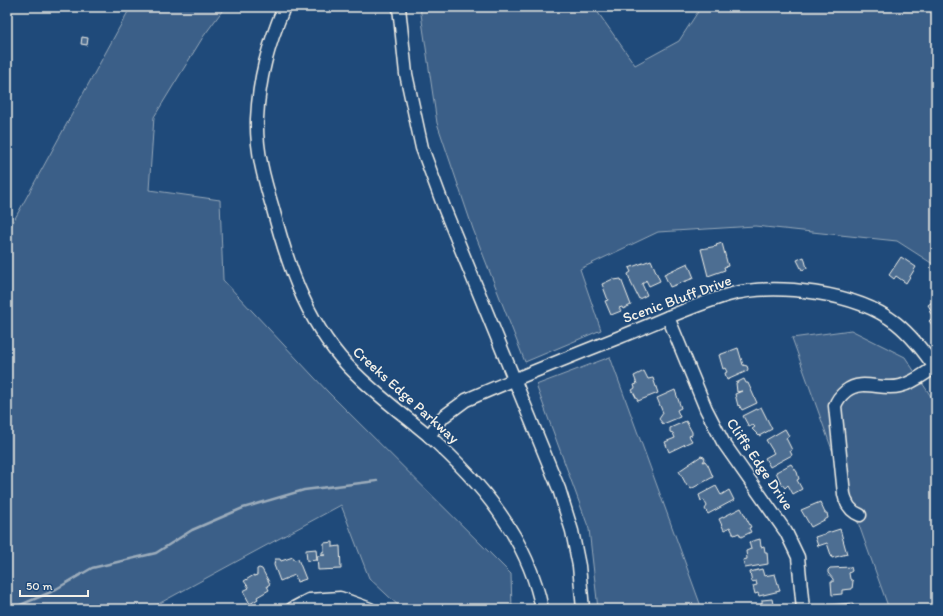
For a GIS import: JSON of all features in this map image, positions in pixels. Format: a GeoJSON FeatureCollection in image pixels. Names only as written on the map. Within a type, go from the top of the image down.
{"type":"FeatureCollection","features":[{"type":"Feature","properties":{"kind":"street","name":"Creeks Edge Parkway"},"geometry":{"type":"LineString","coordinates":[[284,7],[265,58],[257,120],[258,151],[288,264],[315,323],[333,349],[356,374],[464,468],[506,520],[532,575],[542,609]]}},
{"type":"Feature","properties":{"kind":"street"},"geometry":{"type":"LineString","coordinates":[[399,7],[406,74],[411,104],[422,148],[445,210],[559,489],[572,531],[579,566],[583,609]]}},
{"type":"Feature","properties":{"kind":"street","name":"Scenic Bluff Drive"},"geometry":{"type":"LineString","coordinates":[[429,436],[443,417],[466,400],[514,379],[668,318],[727,296],[751,290],[777,289],[814,292],[845,299],[875,311],[896,323],[925,353],[936,368]]}},
{"type":"Feature","properties":{"kind":"street","name":"Cliffs Edge Drive"},"geometry":{"type":"LineString","coordinates":[[668,318],[706,409],[723,442],[786,532],[798,557],[803,609]]}},
{"type":"Feature","properties":{"kind":"street"},"geometry":{"type":"LineString","coordinates":[[860,514],[853,512],[846,502],[844,494],[835,406],[837,401],[851,387],[860,384],[899,386],[920,378],[936,368]]}},
{"type":"Feature","properties":{"kind":"street"},"geometry":{"type":"LineString","coordinates":[[292,609],[309,600],[340,598],[370,609]]}},
{"type":"Feature","properties":{"kind":"shaded area"},"geometry":{"type":"Polygon","coordinates":[[[127,7],[225,7],[203,37],[154,117],[149,190],[220,200],[223,280],[328,392],[511,574],[512,609],[402,609],[369,578],[341,505],[149,609],[7,609],[7,233],[130,8],[127,7]]]}},
{"type":"Feature","properties":{"kind":"shaded area"},"geometry":{"type":"Polygon","coordinates":[[[420,7],[594,7],[635,65],[679,41],[701,7],[936,7],[936,266],[897,241],[755,226],[658,232],[580,269],[601,330],[525,362],[473,229],[437,123],[420,7]]]}},
{"type":"Feature","properties":{"kind":"shaded area"},"geometry":{"type":"Polygon","coordinates":[[[851,330],[905,357],[936,404],[936,609],[889,609],[792,338],[851,330]]]}},
{"type":"Feature","properties":{"kind":"shaded area"},"geometry":{"type":"Polygon","coordinates":[[[610,357],[702,609],[598,609],[589,529],[536,385],[610,357]]]}},
{"type":"Feature","properties":{"kind":"building"},"geometry":{"type":"Polygon","coordinates":[[[82,37],[88,38],[87,45],[81,44],[82,37]]]}},
{"type":"Feature","properties":{"kind":"building"},"geometry":{"type":"Polygon","coordinates":[[[722,243],[728,266],[724,267],[725,270],[708,276],[701,249],[717,246],[716,245],[722,243]]]}},
{"type":"Feature","properties":{"kind":"building"},"geometry":{"type":"Polygon","coordinates":[[[804,257],[807,268],[802,270],[797,260],[804,257]]]}},
{"type":"Feature","properties":{"kind":"building"},"geometry":{"type":"Polygon","coordinates":[[[901,257],[916,267],[906,283],[896,276],[894,279],[889,275],[901,257]]]}},
{"type":"Feature","properties":{"kind":"building"},"geometry":{"type":"Polygon","coordinates":[[[651,260],[660,281],[649,286],[646,280],[642,284],[647,295],[639,299],[628,274],[631,272],[629,268],[651,260]]]}},
{"type":"Feature","properties":{"kind":"building"},"geometry":{"type":"Polygon","coordinates":[[[688,263],[694,278],[670,287],[664,274],[688,263]]]}},
{"type":"Feature","properties":{"kind":"building"},"geometry":{"type":"Polygon","coordinates":[[[613,279],[621,279],[631,305],[623,309],[622,307],[619,308],[621,311],[611,315],[605,301],[608,300],[602,284],[613,279]]]}},
{"type":"Feature","properties":{"kind":"building"},"geometry":{"type":"Polygon","coordinates":[[[936,299],[936,326],[934,327],[929,321],[935,315],[932,315],[929,311],[931,310],[928,305],[936,299]]]}},
{"type":"Feature","properties":{"kind":"building"},"geometry":{"type":"Polygon","coordinates":[[[738,348],[743,365],[747,366],[748,369],[747,371],[727,380],[725,373],[727,372],[725,368],[723,369],[719,355],[738,348]]]}},
{"type":"Feature","properties":{"kind":"building"},"geometry":{"type":"Polygon","coordinates":[[[644,371],[648,379],[653,378],[658,393],[638,401],[632,390],[635,388],[634,385],[637,384],[634,376],[644,371]]]}},
{"type":"Feature","properties":{"kind":"building"},"geometry":{"type":"Polygon","coordinates":[[[744,379],[746,383],[748,383],[757,403],[742,410],[739,405],[738,406],[735,394],[742,391],[737,392],[736,383],[744,379]]]}},
{"type":"Feature","properties":{"kind":"building"},"geometry":{"type":"Polygon","coordinates":[[[675,390],[681,408],[677,410],[680,417],[663,424],[659,419],[663,413],[657,398],[675,390]]]}},
{"type":"Feature","properties":{"kind":"building"},"geometry":{"type":"Polygon","coordinates":[[[761,407],[772,429],[759,436],[752,429],[755,427],[753,425],[749,427],[743,416],[761,407]]]}},
{"type":"Feature","properties":{"kind":"building"},"geometry":{"type":"Polygon","coordinates":[[[686,421],[692,432],[692,435],[689,436],[692,441],[669,452],[665,442],[675,438],[673,433],[670,432],[670,428],[686,421]]]}},
{"type":"Feature","properties":{"kind":"building"},"geometry":{"type":"Polygon","coordinates":[[[785,429],[789,436],[786,438],[792,450],[790,451],[792,455],[770,467],[765,458],[774,453],[766,440],[785,429]]]}},
{"type":"Feature","properties":{"kind":"building"},"geometry":{"type":"Polygon","coordinates":[[[701,456],[704,457],[705,459],[703,462],[705,461],[708,465],[713,477],[691,489],[688,485],[687,486],[679,471],[701,456]]]}},
{"type":"Feature","properties":{"kind":"building"},"geometry":{"type":"Polygon","coordinates":[[[791,464],[797,472],[799,479],[797,480],[802,489],[793,494],[788,485],[785,488],[781,483],[776,472],[791,464]]]}},
{"type":"Feature","properties":{"kind":"building"},"geometry":{"type":"Polygon","coordinates":[[[716,486],[721,495],[729,490],[734,500],[708,514],[705,509],[707,506],[704,500],[701,501],[699,495],[716,486]]]}},
{"type":"Feature","properties":{"kind":"building"},"geometry":{"type":"Polygon","coordinates":[[[820,502],[825,513],[827,513],[828,518],[811,527],[801,510],[820,502]]]}},
{"type":"Feature","properties":{"kind":"building"},"geometry":{"type":"Polygon","coordinates":[[[741,508],[751,527],[749,528],[751,532],[741,537],[739,533],[734,535],[730,527],[724,530],[719,519],[741,508]]]}},
{"type":"Feature","properties":{"kind":"building"},"geometry":{"type":"Polygon","coordinates":[[[840,529],[847,554],[832,558],[827,543],[818,546],[815,537],[840,529]]]}},
{"type":"Feature","properties":{"kind":"building"},"geometry":{"type":"Polygon","coordinates":[[[760,539],[761,547],[764,546],[765,552],[767,552],[768,564],[745,568],[743,560],[747,559],[746,551],[751,549],[749,542],[760,539]]]}},
{"type":"Feature","properties":{"kind":"building"},"geometry":{"type":"Polygon","coordinates":[[[333,542],[333,547],[340,546],[341,569],[318,570],[317,556],[325,555],[322,555],[322,552],[324,551],[324,543],[333,542]]]}},
{"type":"Feature","properties":{"kind":"building"},"geometry":{"type":"Polygon","coordinates":[[[316,549],[317,560],[307,561],[306,550],[316,549]]]}},
{"type":"Feature","properties":{"kind":"building"},"geometry":{"type":"Polygon","coordinates":[[[293,557],[294,560],[298,559],[306,579],[297,582],[295,575],[280,581],[274,565],[275,559],[280,559],[281,561],[293,557]]]}},
{"type":"Feature","properties":{"kind":"building"},"geometry":{"type":"Polygon","coordinates":[[[851,567],[852,571],[849,573],[850,579],[853,581],[852,589],[842,590],[842,594],[832,595],[831,582],[833,582],[833,579],[828,573],[828,570],[830,568],[851,567]]]}},
{"type":"Feature","properties":{"kind":"building"},"geometry":{"type":"Polygon","coordinates":[[[257,569],[262,569],[270,584],[267,586],[269,590],[257,597],[258,599],[250,604],[243,591],[249,588],[244,581],[254,575],[257,575],[257,569]]]}},
{"type":"Feature","properties":{"kind":"building"},"geometry":{"type":"Polygon","coordinates":[[[762,569],[764,576],[775,574],[780,591],[759,596],[758,593],[755,594],[753,586],[757,585],[756,581],[752,582],[750,572],[762,569]]]}},
{"type":"Feature","properties":{"kind":"building"},"geometry":{"type":"Polygon","coordinates":[[[772,599],[774,609],[755,609],[755,606],[762,605],[762,600],[772,599]]]}},
{"type":"Feature","properties":{"kind":"building"},"geometry":{"type":"Polygon","coordinates":[[[853,603],[853,609],[828,609],[827,605],[853,603]]]}},
{"type":"Feature","properties":{"kind":"building"},"geometry":{"type":"Polygon","coordinates":[[[189,605],[190,608],[195,606],[196,609],[180,609],[189,605]]]}},
{"type":"Feature","properties":{"kind":"waterway"},"geometry":{"type":"LineString","coordinates":[[11,609],[51,592],[92,568],[156,553],[192,530],[243,508],[304,490],[377,481]]}}]}
